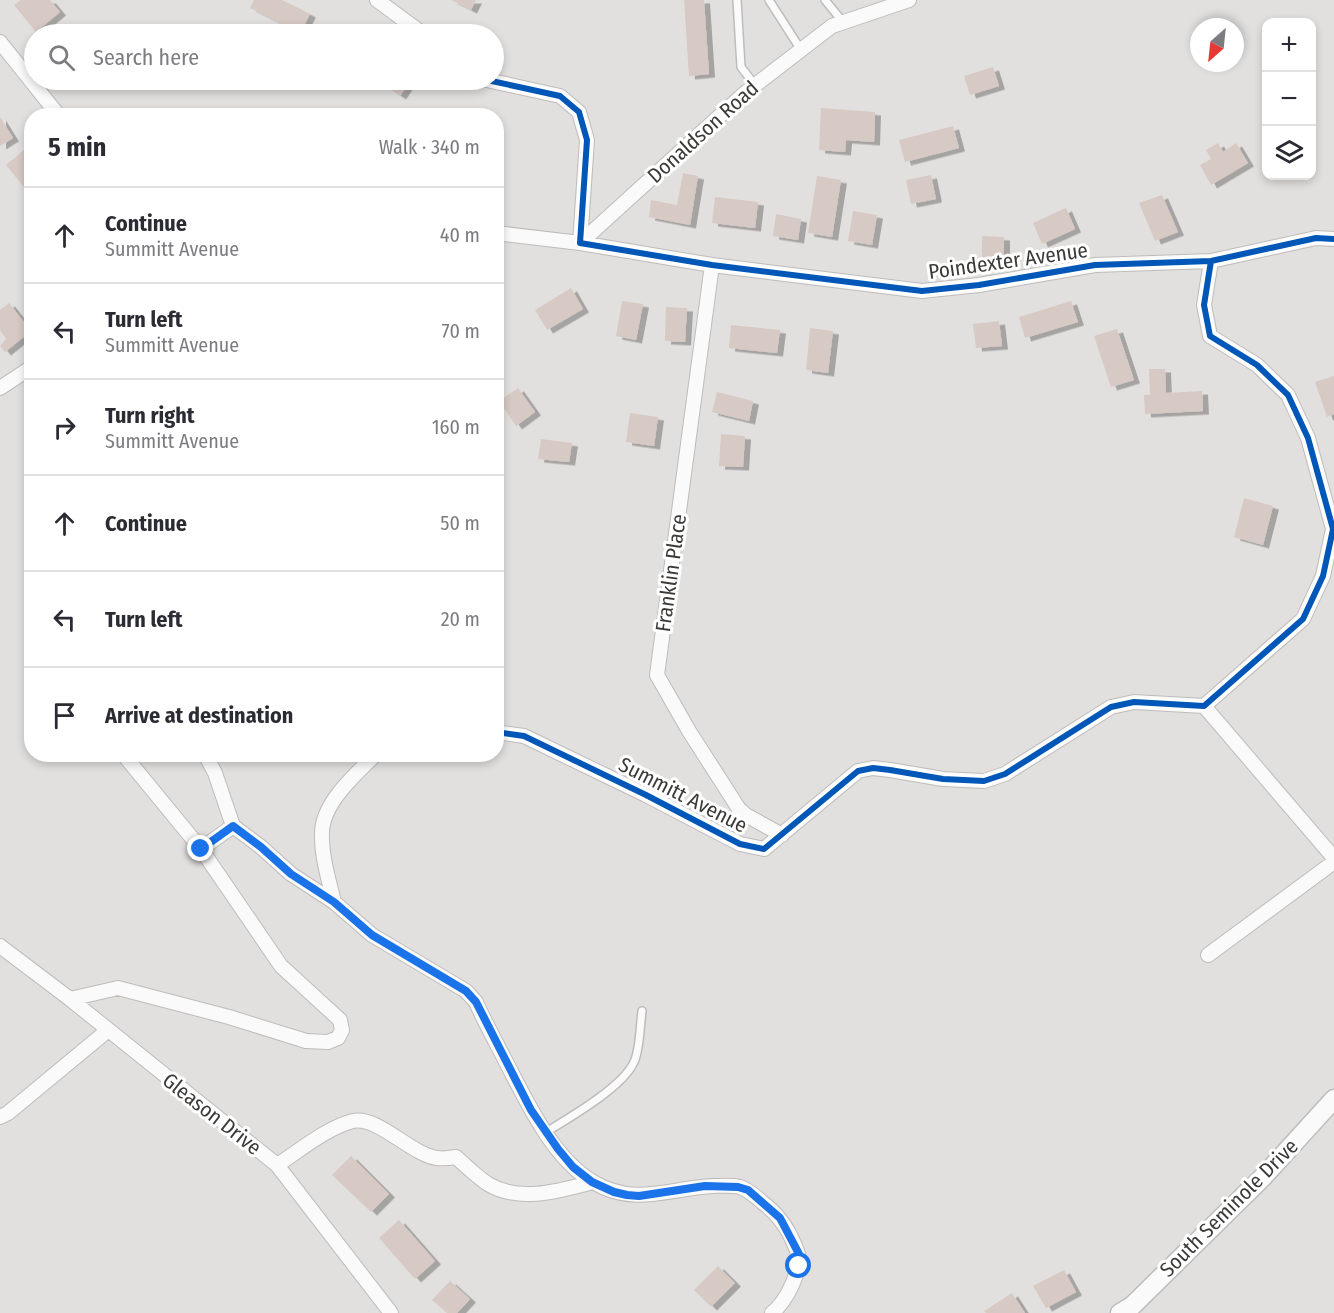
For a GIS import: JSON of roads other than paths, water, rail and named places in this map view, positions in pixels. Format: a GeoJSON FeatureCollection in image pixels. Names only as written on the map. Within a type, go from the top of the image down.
{"type":"FeatureCollection","features":[{"type":"Feature","properties":{"kind":"street"},"geometry":{"type":"LineString","coordinates":[[377,0],[409,24]]}},
{"type":"Feature","properties":{"kind":"street","name":"Donaldson Road"},"geometry":{"type":"LineString","coordinates":[[580,243],[755,85],[832,26],[909,0]]}},
{"type":"Feature","properties":{"kind":"street"},"geometry":{"type":"LineString","coordinates":[[0,42],[24,72]]}},
{"type":"Feature","properties":{"kind":"street"},"geometry":{"type":"LineString","coordinates":[[504,84],[560,96],[579,112],[587,140],[580,243],[504,234]]}},
{"type":"Feature","properties":{"kind":"street"},"geometry":{"type":"LineString","coordinates":[[38,90],[53,108]]}},
{"type":"Feature","properties":{"kind":"street","name":"Poindexter Avenue"},"geometry":{"type":"LineString","coordinates":[[580,243],[712,265],[922,291],[978,285],[1095,265],[1211,261],[1316,238],[1334,239]]}},
{"type":"Feature","properties":{"kind":"street"},"geometry":{"type":"LineString","coordinates":[[1208,955],[1334,860],[1204,706],[1303,619],[1323,576],[1333,529],[1308,438],[1288,395],[1257,365],[1210,336],[1204,305],[1211,261]]}},
{"type":"Feature","properties":{"kind":"street","name":"Franklin Place"},"geometry":{"type":"LineString","coordinates":[[712,265],[657,675],[689,731],[740,809],[746,815],[782,835]]}},
{"type":"Feature","properties":{"kind":"street"},"geometry":{"type":"LineString","coordinates":[[0,388],[24,372]]}},
{"type":"Feature","properties":{"kind":"street","name":"Summitt Avenue"},"geometry":{"type":"LineString","coordinates":[[504,733],[524,736],[740,844],[764,849],[855,772],[864,769],[890,770],[943,779],[984,781],[1005,774],[1111,707],[1134,702],[1204,706]]}},
{"type":"Feature","properties":{"kind":"street"},"geometry":{"type":"LineString","coordinates":[[70,999],[118,988],[230,1017],[306,1041],[328,1042],[338,1038],[342,1030],[340,1020],[281,966],[201,849],[130,762]]}},
{"type":"Feature","properties":{"kind":"street"},"geometry":{"type":"LineString","coordinates":[[209,762],[233,826],[291,874],[334,902],[372,935],[466,991],[476,1002],[531,1110],[573,1167],[592,1182],[614,1192],[639,1196],[705,1186],[738,1187],[748,1190],[780,1218],[799,1254],[799,1266],[776,1310]]}},
{"type":"Feature","properties":{"kind":"street"},"geometry":{"type":"LineString","coordinates":[[334,902],[326,869],[322,832],[324,821],[346,783],[368,762]]}},
{"type":"Feature","properties":{"kind":"street"},"geometry":{"type":"LineString","coordinates":[[201,849],[233,826]]}},
{"type":"Feature","properties":{"kind":"street","name":"Gleason Drive"},"geometry":{"type":"LineString","coordinates":[[0,946],[70,999],[277,1166],[391,1313]]}},
{"type":"Feature","properties":{"kind":"street"},"geometry":{"type":"LineString","coordinates":[[0,1117],[8,1113],[107,1031]]}},
{"type":"Feature","properties":{"kind":"street","name":"South Seminole Drive"},"geometry":{"type":"LineString","coordinates":[[1120,1313],[1132,1306],[1264,1176],[1334,1099]]}},
{"type":"Feature","properties":{"kind":"street"},"geometry":{"type":"LineString","coordinates":[[277,1166],[319,1138],[344,1124],[356,1121],[366,1122],[418,1151],[437,1158],[456,1157],[488,1184],[507,1192],[536,1194],[561,1191],[592,1182]]}},
{"type":"Feature","properties":{"kind":"lane"},"geometry":{"type":"LineString","coordinates":[[737,0],[741,67],[755,85]]}},
{"type":"Feature","properties":{"kind":"lane"},"geometry":{"type":"LineString","coordinates":[[769,0],[801,50]]}},
{"type":"Feature","properties":{"kind":"lane"},"geometry":{"type":"LineString","coordinates":[[825,0],[843,22]]}},
{"type":"Feature","properties":{"kind":"lane"},"geometry":{"type":"LineString","coordinates":[[546,1132],[604,1094],[634,1062],[642,1011]]}}]}
